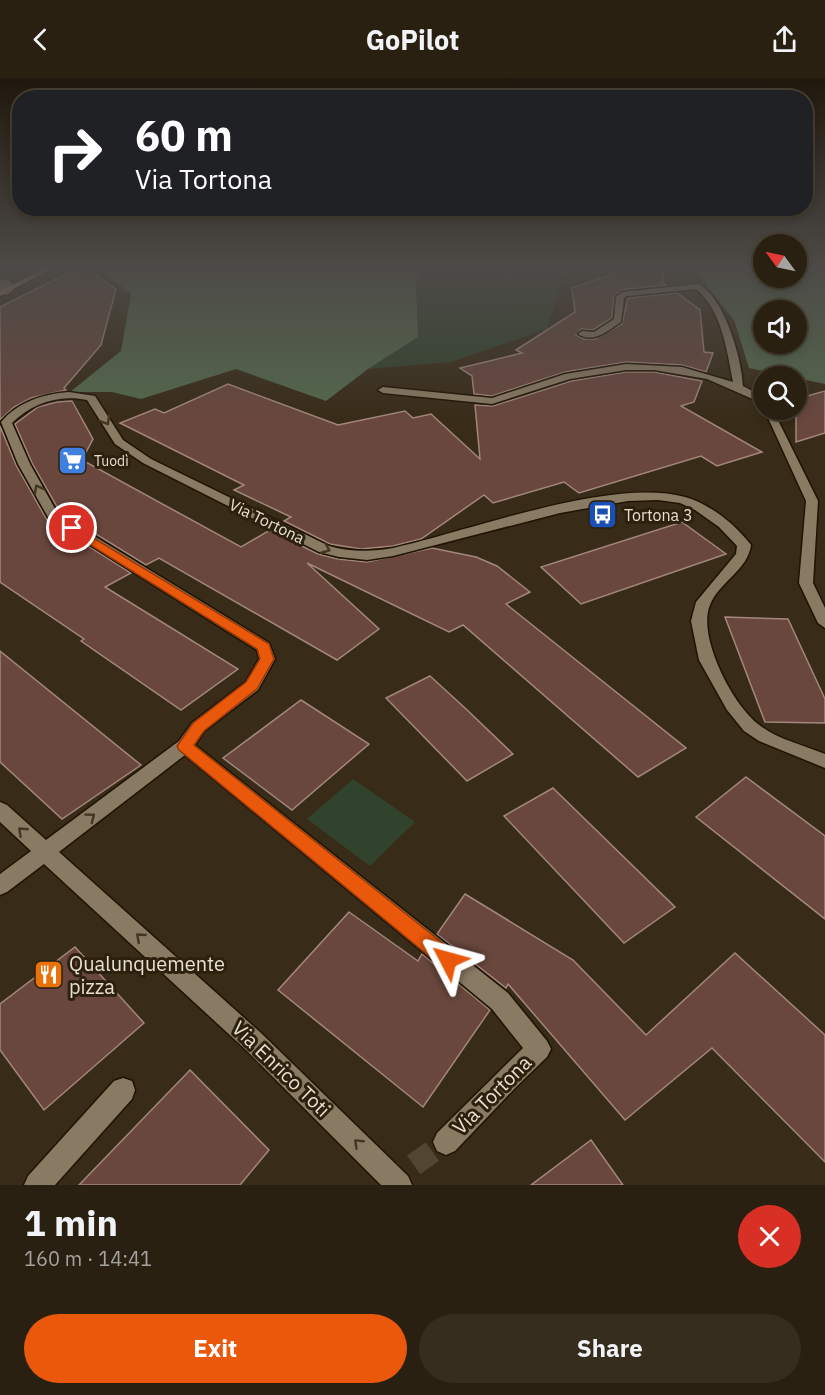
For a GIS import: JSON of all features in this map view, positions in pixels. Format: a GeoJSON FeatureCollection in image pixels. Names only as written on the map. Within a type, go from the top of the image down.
{"type":"FeatureCollection","features":[{"type":"Feature","properties":{"kind":"street"},"geometry":{"type":"LineString","coordinates":[[582,334],[596,336],[618,319]]}},
{"type":"Feature","properties":{"kind":"street"},"geometry":{"type":"LineString","coordinates":[[720,319],[739,386]]}},
{"type":"Feature","properties":{"kind":"street"},"geometry":{"type":"LineString","coordinates":[[383,390],[492,401],[539,384],[608,368],[645,366],[694,372],[739,386],[753,394]]}},
{"type":"Feature","properties":{"kind":"street","name":"Via Tortona"},"geometry":{"type":"LineString","coordinates":[[0,886],[185,746],[198,727],[252,686],[267,659],[264,647],[53,516],[24,464],[6,422],[15,412],[28,405],[59,396],[81,394],[91,398],[119,442],[147,461],[324,549],[350,556],[380,556],[563,510],[621,499],[648,495],[683,500],[728,527],[744,545],[743,555],[703,602],[698,621],[707,660],[733,706],[750,727],[765,737],[825,761]]}},
{"type":"Feature","properties":{"kind":"street"},"geometry":{"type":"LineString","coordinates":[[773,420],[812,501],[806,583],[825,623]]}},
{"type":"Feature","properties":{"kind":"street","name":"Via Tortona"},"geometry":{"type":"LineString","coordinates":[[185,746],[500,1001],[540,1049],[507,1078],[446,1142]]}},
{"type":"Feature","properties":{"kind":"street","name":"Via Enrico Toti"},"geometry":{"type":"LineString","coordinates":[[0,810],[187,979],[399,1185]]}},
{"type":"Feature","properties":{"kind":"street"},"geometry":{"type":"LineString","coordinates":[[37,1185],[123,1090]]}},
{"type":"Feature","properties":{"kind":"green space"},"geometry":{"type":"Polygon","coordinates":[[[127,319],[417,319],[418,337],[368,369],[326,401],[236,369],[141,399],[112,392],[70,392],[121,351],[127,319]]]}},
{"type":"Feature","properties":{"kind":"green space"},"geometry":{"type":"Polygon","coordinates":[[[417,319],[550,319],[547,329],[451,362],[368,369],[418,337],[417,319]]]}},
{"type":"Feature","properties":{"kind":"green space"},"geometry":{"type":"Polygon","coordinates":[[[733,319],[753,319],[753,354],[807,354],[807,319],[825,319],[825,384],[807,380],[807,366],[753,366],[753,369],[749,368],[733,319]]]}},
{"type":"Feature","properties":{"kind":"green space"},"geometry":{"type":"Polygon","coordinates":[[[353,779],[415,822],[370,866],[307,819],[353,779]]]}},
{"type":"Feature","properties":{"kind":"building"},"geometry":{"type":"Polygon","coordinates":[[[0,319],[108,319],[101,345],[64,388],[66,390],[31,398],[14,407],[0,420],[0,319]]]}},
{"type":"Feature","properties":{"kind":"building"},"geometry":{"type":"Polygon","coordinates":[[[565,319],[611,319],[593,330],[581,329],[576,335],[584,339],[595,339],[622,324],[623,319],[701,319],[704,352],[713,353],[706,372],[682,365],[626,362],[565,372],[492,396],[474,394],[472,376],[460,368],[522,353],[516,350],[565,319]]]}},
{"type":"Feature","properties":{"kind":"building"},"geometry":{"type":"Polygon","coordinates":[[[626,372],[654,372],[702,381],[694,402],[681,406],[762,452],[717,466],[701,456],[579,493],[564,482],[493,503],[484,495],[421,539],[393,546],[361,549],[330,544],[284,521],[291,517],[234,490],[244,485],[120,423],[155,409],[164,413],[228,384],[338,425],[405,411],[413,418],[431,414],[480,459],[475,405],[493,406],[571,381],[626,372]]]}},
{"type":"Feature","properties":{"kind":"building"},"geometry":{"type":"Polygon","coordinates":[[[825,391],[825,433],[796,442],[796,420],[807,420],[807,396],[825,391]]]}},
{"type":"Feature","properties":{"kind":"building"},"geometry":{"type":"Polygon","coordinates":[[[72,401],[93,439],[82,460],[241,547],[270,530],[318,554],[338,559],[367,562],[432,548],[476,557],[497,566],[530,592],[506,604],[686,748],[638,777],[463,625],[449,632],[307,563],[379,629],[337,660],[159,558],[146,565],[60,512],[32,463],[15,424],[38,407],[72,401]]]}},
{"type":"Feature","properties":{"kind":"building"},"geometry":{"type":"Polygon","coordinates":[[[0,426],[16,465],[47,520],[131,573],[105,587],[238,669],[181,710],[81,641],[84,639],[0,582],[0,426]]]}},
{"type":"Feature","properties":{"kind":"building"},"geometry":{"type":"Polygon","coordinates":[[[682,522],[726,554],[581,604],[541,567],[682,522]]]}},
{"type":"Feature","properties":{"kind":"building"},"geometry":{"type":"Polygon","coordinates":[[[725,617],[788,619],[825,699],[825,723],[765,722],[725,617]]]}},
{"type":"Feature","properties":{"kind":"building"},"geometry":{"type":"Polygon","coordinates":[[[0,651],[141,765],[62,819],[0,762],[0,651]]]}},
{"type":"Feature","properties":{"kind":"building"},"geometry":{"type":"Polygon","coordinates":[[[430,676],[513,754],[467,781],[386,698],[430,676]]]}},
{"type":"Feature","properties":{"kind":"building"},"geometry":{"type":"Polygon","coordinates":[[[301,700],[369,744],[292,810],[223,758],[301,700]]]}},
{"type":"Feature","properties":{"kind":"building"},"geometry":{"type":"Polygon","coordinates":[[[746,777],[825,836],[825,919],[696,817],[746,777]]]}},
{"type":"Feature","properties":{"kind":"building"},"geometry":{"type":"Polygon","coordinates":[[[553,788],[675,907],[624,943],[504,816],[553,788]]]}},
{"type":"Feature","properties":{"kind":"building"},"geometry":{"type":"Polygon","coordinates":[[[465,894],[573,960],[646,1035],[735,953],[825,1035],[825,1162],[712,1048],[625,1120],[508,984],[506,988],[437,934],[465,894]]]}},
{"type":"Feature","properties":{"kind":"building"},"geometry":{"type":"Polygon","coordinates":[[[349,912],[418,961],[422,954],[490,1010],[423,1107],[278,990],[349,912]]]}},
{"type":"Feature","properties":{"kind":"building"},"geometry":{"type":"Polygon","coordinates":[[[75,947],[144,1023],[44,1110],[0,1050],[0,1004],[75,947]]]}},
{"type":"Feature","properties":{"kind":"building"},"geometry":{"type":"Polygon","coordinates":[[[190,1070],[269,1150],[240,1185],[79,1185],[190,1070]]]}},
{"type":"Feature","properties":{"kind":"building"},"geometry":{"type":"Polygon","coordinates":[[[591,1140],[623,1185],[531,1185],[591,1140]]]}},
{"type":"Feature","properties":{"kind":"tunnel"},"geometry":{"type":"LineString","coordinates":[[385,1185],[446,1142]]}},
{"type":"Feature","properties":{"kind":"place","name":"Tuodì"},"geometry":{"type":"Point","coordinates":[73,461]}},
{"type":"Feature","properties":{"kind":"place","name":"Tortona 3"},"geometry":{"type":"Point","coordinates":[603,515]}},
{"type":"Feature","properties":{"kind":"place","name":"Qualunquemente pizza"},"geometry":{"type":"Point","coordinates":[48,975]}},
{"type":"Feature","properties":{"kind":"route"},"geometry":{"type":"LineString","coordinates":[[72,528],[264,647],[267,659],[252,686],[198,727],[185,746],[448,960]]}}]}
